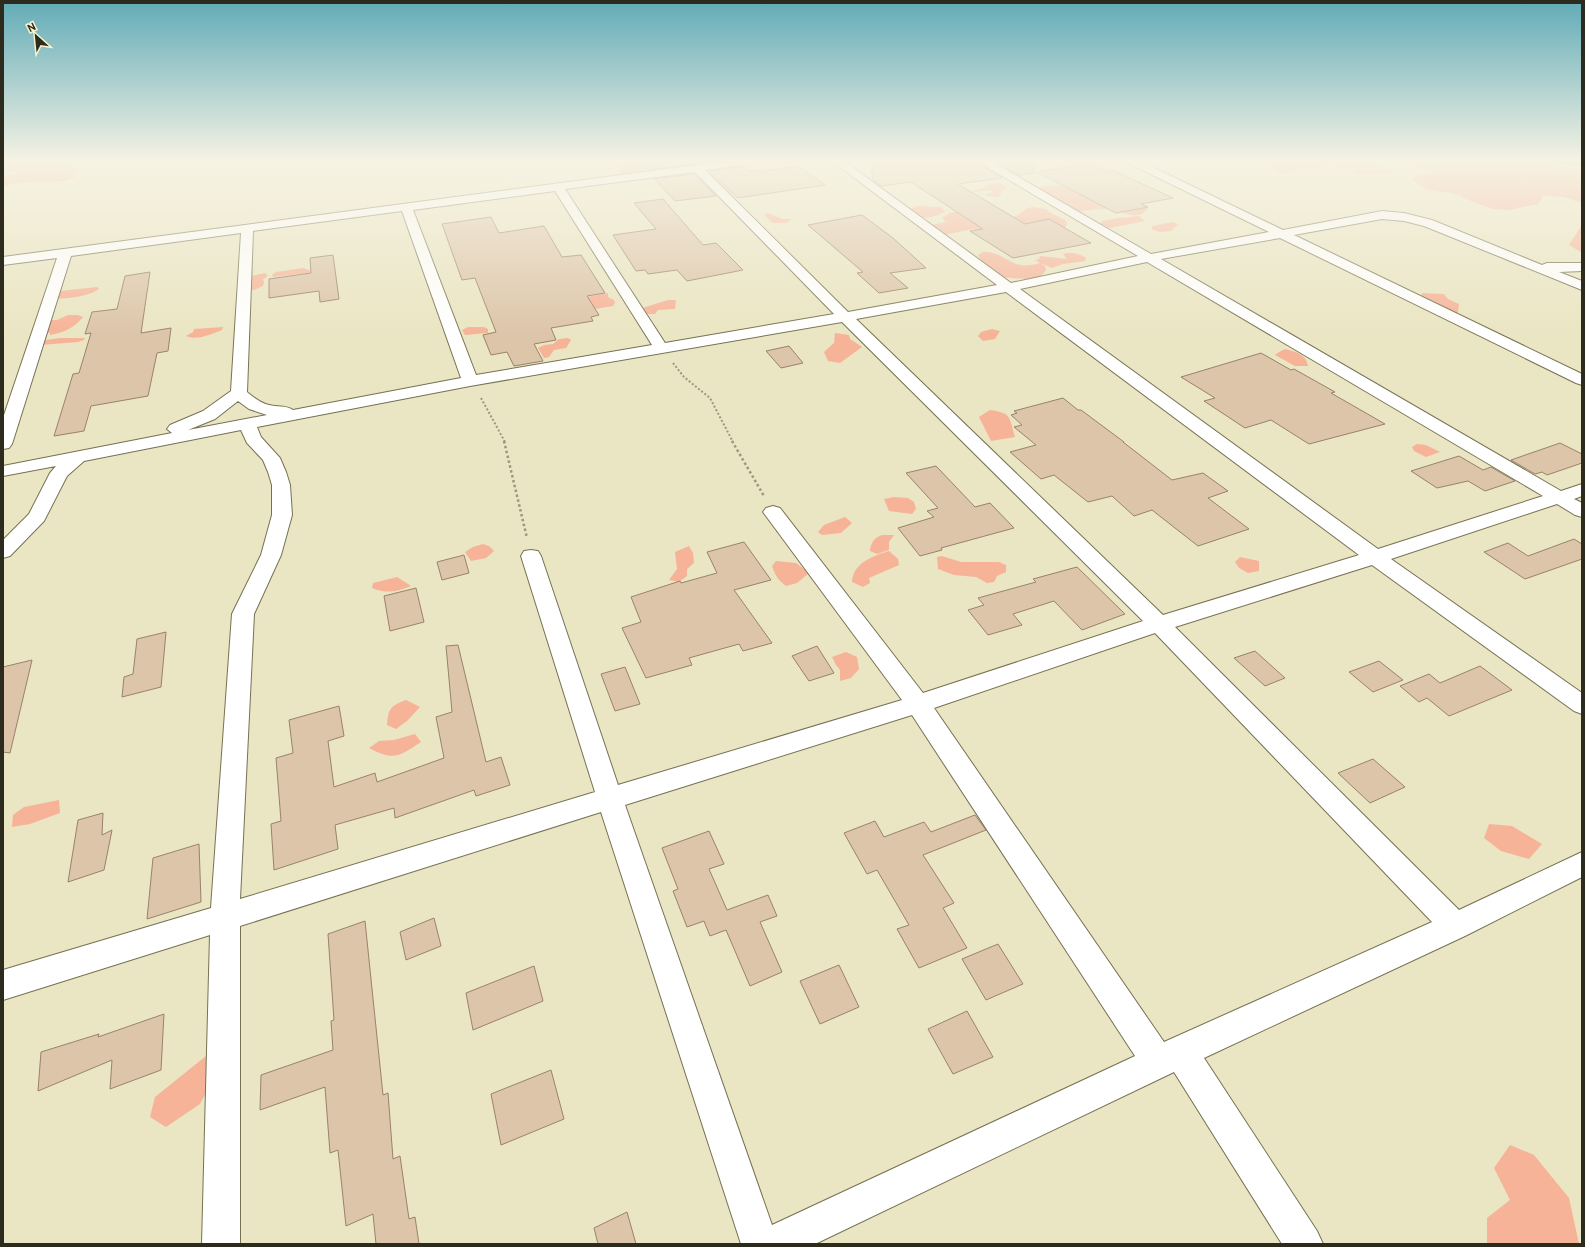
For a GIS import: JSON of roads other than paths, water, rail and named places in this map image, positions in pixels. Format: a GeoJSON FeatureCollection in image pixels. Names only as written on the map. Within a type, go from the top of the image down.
{"type":"FeatureCollection","features":[{"type":"Feature","properties":{"kind":"street"},"geometry":{"type":"LineString","coordinates":[[3,261],[318,219]]}},
{"type":"Feature","properties":{"kind":"street"},"geometry":{"type":"LineString","coordinates":[[410,219],[470,381]]}},
{"type":"Feature","properties":{"kind":"street"},"geometry":{"type":"LineString","coordinates":[[579,219],[661,348]]}},
{"type":"Feature","properties":{"kind":"street"},"geometry":{"type":"LineString","coordinates":[[756,219],[844,317],[1159,624],[1455,926]]}},
{"type":"Feature","properties":{"kind":"street"},"geometry":{"type":"LineString","coordinates":[[917,219],[1375,557],[1582,705]]}},
{"type":"Feature","properties":{"kind":"street"},"geometry":{"type":"LineString","coordinates":[[1082,219],[1582,511]]}},
{"type":"Feature","properties":{"kind":"street"},"geometry":{"type":"LineString","coordinates":[[1252,219],[1582,380]]}},
{"type":"Feature","properties":{"kind":"street"},"geometry":{"type":"LineString","coordinates":[[3,471],[470,381],[1010,287],[1148,258],[1364,219]]}},
{"type":"Feature","properties":{"kind":"street"},"geometry":{"type":"LineString","coordinates":[[1413,219],[1428,223],[1582,286]]}},
{"type":"Feature","properties":{"kind":"street"},"geometry":{"type":"LineString","coordinates":[[247,229],[240,393],[249,403],[258,409],[303,414]]}},
{"type":"Feature","properties":{"kind":"street"},"geometry":{"type":"LineString","coordinates":[[3,444],[65,253]]}},
{"type":"Feature","properties":{"kind":"street"},"geometry":{"type":"LineString","coordinates":[[1533,265],[1563,268],[1582,267]]}},
{"type":"Feature","properties":{"kind":"street"},"geometry":{"type":"LineString","coordinates":[[118,449],[199,420],[224,405],[240,393]]}},
{"type":"Feature","properties":{"kind":"street"},"geometry":{"type":"LineString","coordinates":[[221,1244],[225,916],[243,614],[271,555],[282,515],[281,485],[277,472],[271,458],[253,439],[247,425]]}},
{"type":"Feature","properties":{"kind":"street"},"geometry":{"type":"LineString","coordinates":[[3,456],[14,462],[31,466]]}},
{"type":"Feature","properties":{"kind":"street"},"geometry":{"type":"LineString","coordinates":[[3,552],[37,517],[59,473],[78,457]]}},
{"type":"Feature","properties":{"kind":"street"},"geometry":{"type":"LineString","coordinates":[[3,985],[918,704],[1159,624],[1375,557],[1582,490]]}},
{"type":"Feature","properties":{"kind":"street"},"geometry":{"type":"LineString","coordinates":[[773,512],[918,704],[1304,1244]]}},
{"type":"Feature","properties":{"kind":"street"},"geometry":{"type":"LineString","coordinates":[[532,556],[610,799],[760,1244]]}},
{"type":"Feature","properties":{"kind":"street"},"geometry":{"type":"LineString","coordinates":[[774,1244],[1169,1056],[1455,926],[1582,864]]}}]}
